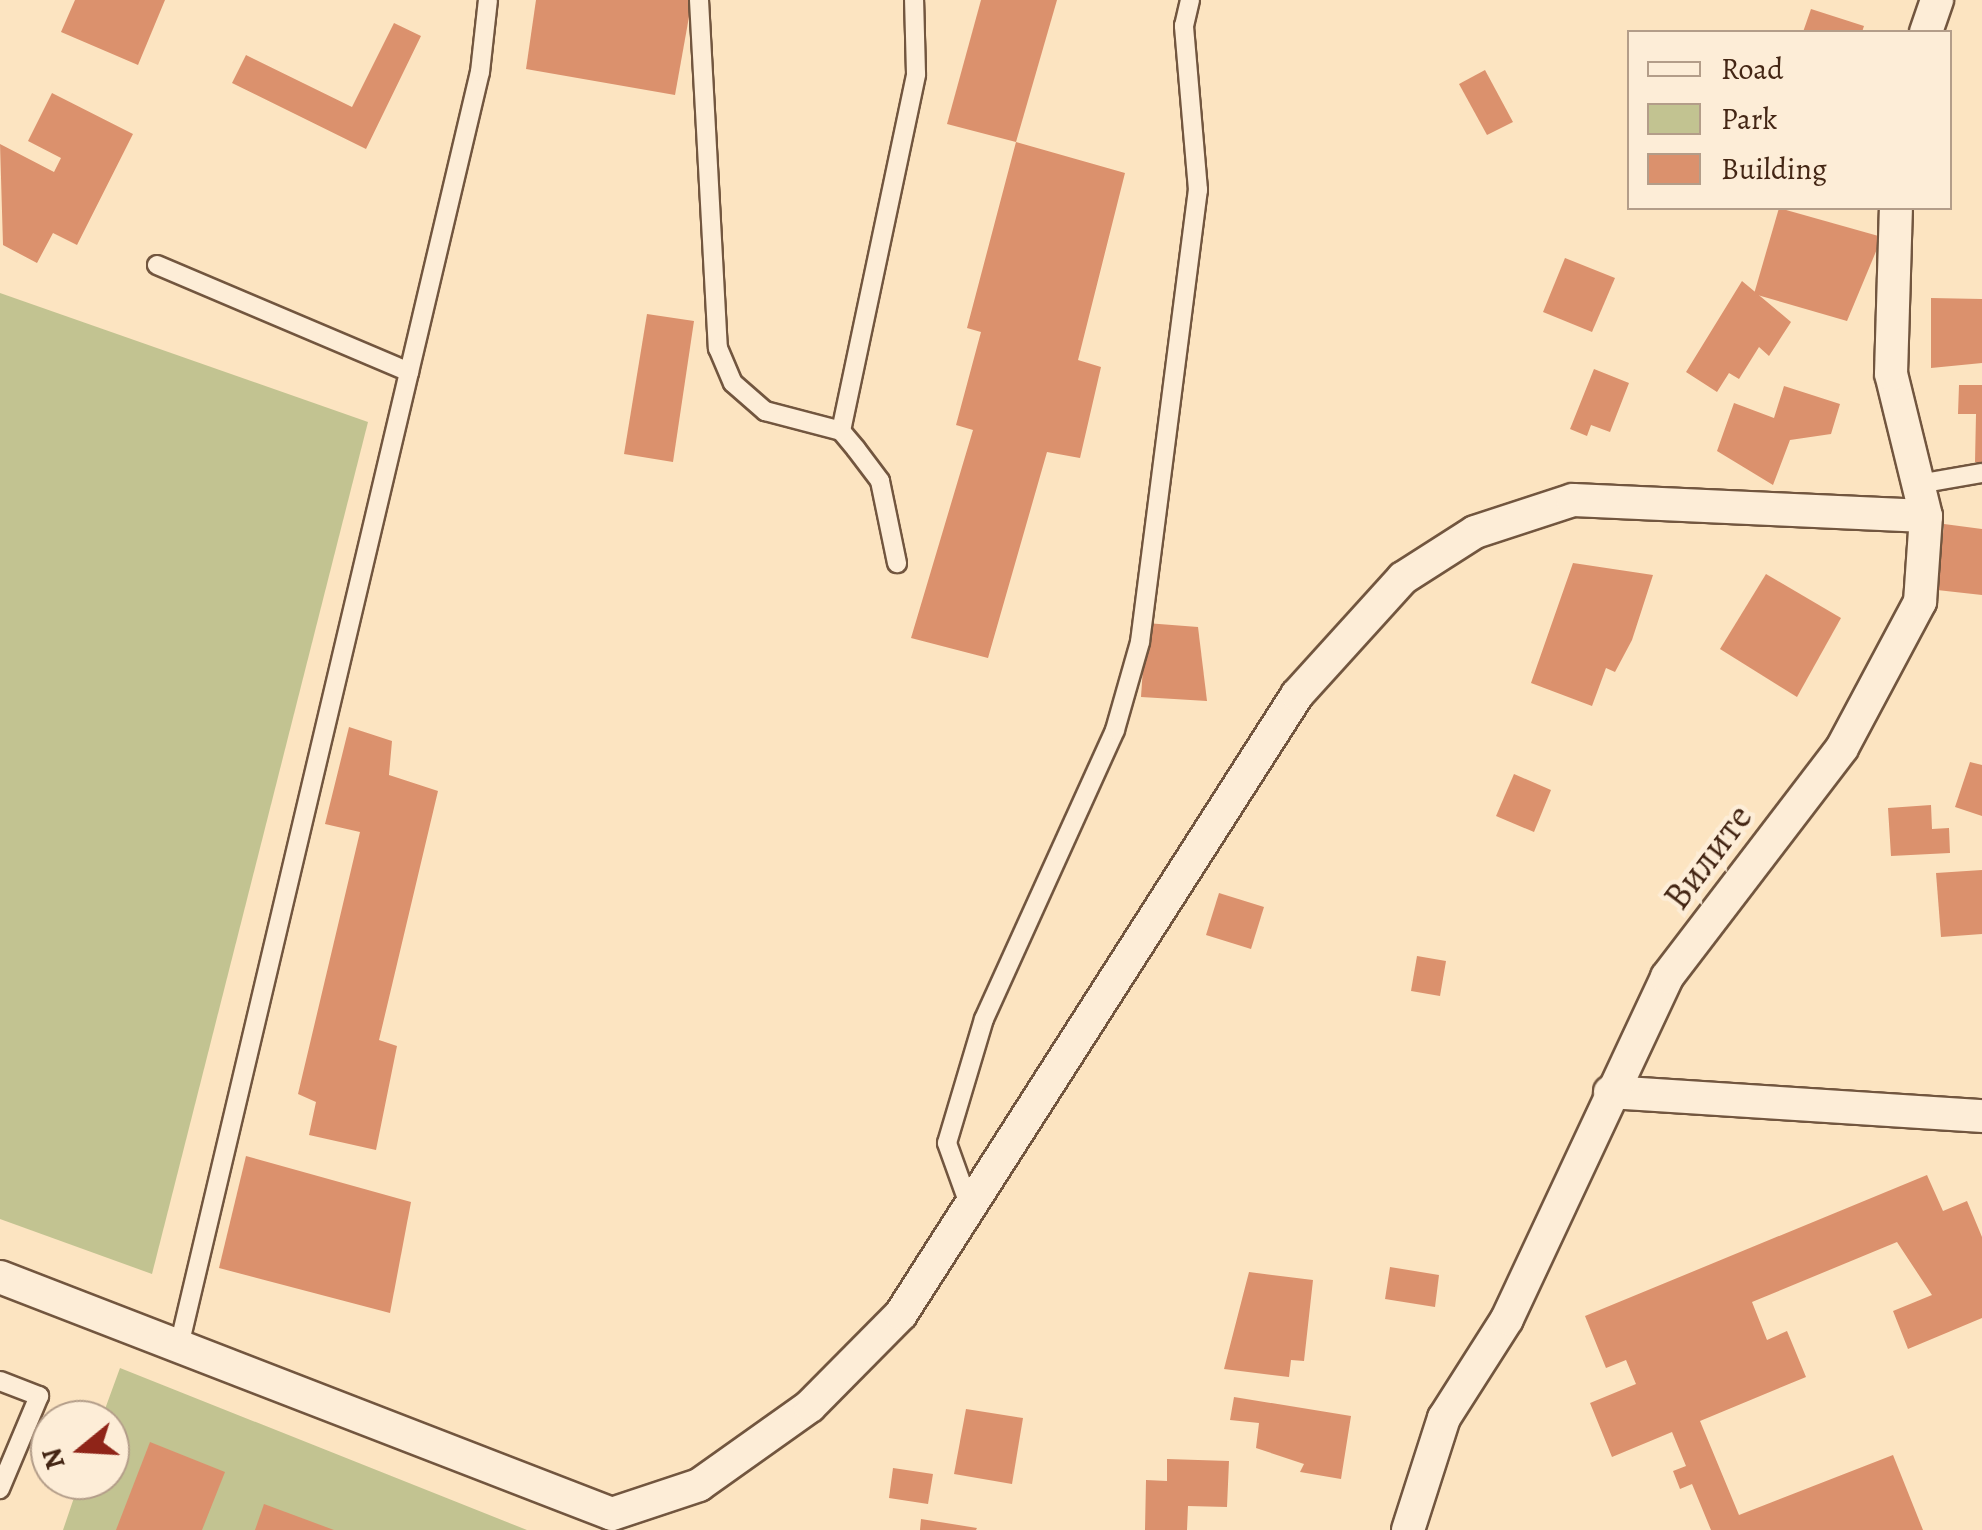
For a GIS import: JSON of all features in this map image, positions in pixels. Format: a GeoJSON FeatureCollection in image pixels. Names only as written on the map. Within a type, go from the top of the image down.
{"type":"FeatureCollection","features":[{"type":"Feature","properties":{"kind":"street"},"geometry":{"type":"LineString","coordinates":[[1927,30],[1937,0]]}},
{"type":"Feature","properties":{"kind":"street","name":"Вилите"},"geometry":{"type":"LineString","coordinates":[[1408,1530],[1444,1418],[1507,1319],[1667,976],[1894,665],[1920,602],[1926,516],[1891,374],[1896,210]]}},
{"type":"Feature","properties":{"kind":"street"},"geometry":{"type":"LineString","coordinates":[[0,1277],[626,1522],[699,1485],[810,1406],[901,1314],[972,1212],[1297,694],[1404,578],[1475,532],[1573,500],[1926,516]]}},
{"type":"Feature","properties":{"kind":"street"},"geometry":{"type":"LineString","coordinates":[[1610,1092],[1982,1116]]}},
{"type":"Feature","properties":{"kind":"lane"},"geometry":{"type":"LineString","coordinates":[[179,1346],[409,372],[488,0]]}},
{"type":"Feature","properties":{"kind":"lane"},"geometry":{"type":"LineString","coordinates":[[699,0],[718,348],[734,383],[765,411],[840,431],[880,481],[897,562]]}},
{"type":"Feature","properties":{"kind":"lane"},"geometry":{"type":"LineString","coordinates":[[972,1212],[947,1143],[984,1019],[1115,730],[1140,642],[1198,190],[1184,26],[1190,0]]}},
{"type":"Feature","properties":{"kind":"lane"},"geometry":{"type":"LineString","coordinates":[[840,431],[916,74],[919,4]]}},
{"type":"Feature","properties":{"kind":"lane"},"geometry":{"type":"LineString","coordinates":[[157,265],[409,372]]}},
{"type":"Feature","properties":{"kind":"lane"},"geometry":{"type":"LineString","coordinates":[[1918,484],[1982,473]]}},
{"type":"Feature","properties":{"kind":"lane"},"geometry":{"type":"LineString","coordinates":[[0,1380],[39,1396],[1,1492]]}},
{"type":"Feature","properties":{"kind":"green space"},"geometry":{"type":"Polygon","coordinates":[[[0,293],[368,422],[152,1274],[0,1219],[0,293]]]}},
{"type":"Feature","properties":{"kind":"green space"},"geometry":{"type":"Polygon","coordinates":[[[120,1368],[527,1530],[63,1530],[73,1500],[130,1500],[130,1400],[108,1400],[120,1368]]]}},
{"type":"Feature","properties":{"kind":"building"},"geometry":{"type":"Polygon","coordinates":[[[75,0],[165,0],[138,65],[61,32],[75,0]]]}},
{"type":"Feature","properties":{"kind":"building"},"geometry":{"type":"Polygon","coordinates":[[[536,0],[692,0],[675,95],[526,69],[536,0]]]}},
{"type":"Feature","properties":{"kind":"building"},"geometry":{"type":"Polygon","coordinates":[[[981,0],[1057,0],[1016,142],[947,124],[981,0]]]}},
{"type":"Feature","properties":{"kind":"building"},"geometry":{"type":"Polygon","coordinates":[[[1811,9],[1864,26],[1863,30],[1804,30],[1811,9]]]}},
{"type":"Feature","properties":{"kind":"building"},"geometry":{"type":"Polygon","coordinates":[[[394,23],[421,36],[366,149],[232,83],[246,55],[352,107],[394,23]]]}},
{"type":"Feature","properties":{"kind":"building"},"geometry":{"type":"Polygon","coordinates":[[[1485,70],[1513,122],[1487,135],[1459,84],[1485,70]]]}},
{"type":"Feature","properties":{"kind":"building"},"geometry":{"type":"Polygon","coordinates":[[[52,93],[133,134],[77,245],[53,233],[37,263],[3,245],[0,144],[54,172],[61,158],[28,141],[52,93]]]}},
{"type":"Feature","properties":{"kind":"building"},"geometry":{"type":"Polygon","coordinates":[[[1016,142],[1125,173],[1078,360],[1101,367],[1080,458],[1047,452],[988,658],[911,638],[973,430],[956,425],[981,332],[967,328],[1016,142]]]}},
{"type":"Feature","properties":{"kind":"building"},"geometry":{"type":"Polygon","coordinates":[[[1778,210],[1882,237],[1847,321],[1754,294],[1778,210]]]}},
{"type":"Feature","properties":{"kind":"building"},"geometry":{"type":"Polygon","coordinates":[[[1565,258],[1615,278],[1592,332],[1543,312],[1565,258]]]}},
{"type":"Feature","properties":{"kind":"building"},"geometry":{"type":"Polygon","coordinates":[[[1742,281],[1791,322],[1769,356],[1759,347],[1739,379],[1729,373],[1717,392],[1686,372],[1742,281]]]}},
{"type":"Feature","properties":{"kind":"building"},"geometry":{"type":"Polygon","coordinates":[[[1931,298],[1982,299],[1982,363],[1931,368],[1931,298]]]}},
{"type":"Feature","properties":{"kind":"building"},"geometry":{"type":"Polygon","coordinates":[[[647,314],[694,321],[673,462],[624,454],[647,314]]]}},
{"type":"Feature","properties":{"kind":"building"},"geometry":{"type":"Polygon","coordinates":[[[1594,369],[1629,383],[1610,432],[1591,425],[1587,436],[1570,429],[1594,369]]]}},
{"type":"Feature","properties":{"kind":"building"},"geometry":{"type":"Polygon","coordinates":[[[1959,385],[1982,385],[1982,463],[1975,462],[1976,414],[1958,414],[1959,385]]]}},
{"type":"Feature","properties":{"kind":"building"},"geometry":{"type":"Polygon","coordinates":[[[1784,386],[1840,404],[1831,434],[1790,440],[1773,485],[1717,451],[1734,403],[1774,418],[1784,386]]]}},
{"type":"Feature","properties":{"kind":"building"},"geometry":{"type":"Polygon","coordinates":[[[1944,524],[1982,529],[1982,595],[1937,590],[1944,524]]]}},
{"type":"Feature","properties":{"kind":"building"},"geometry":{"type":"Polygon","coordinates":[[[1573,563],[1653,575],[1632,640],[1615,672],[1606,668],[1592,706],[1531,683],[1573,563]]]}},
{"type":"Feature","properties":{"kind":"building"},"geometry":{"type":"Polygon","coordinates":[[[1766,574],[1841,618],[1797,697],[1720,649],[1766,574]]]}},
{"type":"Feature","properties":{"kind":"building"},"geometry":{"type":"Polygon","coordinates":[[[1146,623],[1198,627],[1207,701],[1141,697],[1146,623]]]}},
{"type":"Feature","properties":{"kind":"building"},"geometry":{"type":"Polygon","coordinates":[[[349,727],[392,741],[389,775],[438,791],[379,1040],[397,1046],[376,1150],[309,1135],[316,1102],[298,1094],[360,832],[325,824],[349,727]]]}},
{"type":"Feature","properties":{"kind":"building"},"geometry":{"type":"Polygon","coordinates":[[[1970,762],[1982,765],[1982,816],[1955,807],[1970,762]]]}},
{"type":"Feature","properties":{"kind":"building"},"geometry":{"type":"Polygon","coordinates":[[[1514,774],[1551,790],[1534,832],[1496,816],[1514,774]]]}},
{"type":"Feature","properties":{"kind":"building"},"geometry":{"type":"Polygon","coordinates":[[[1931,805],[1932,829],[1949,828],[1950,853],[1891,856],[1888,808],[1931,805]]]}},
{"type":"Feature","properties":{"kind":"building"},"geometry":{"type":"Polygon","coordinates":[[[1982,870],[1982,934],[1941,937],[1936,873],[1982,870]]]}},
{"type":"Feature","properties":{"kind":"building"},"geometry":{"type":"Polygon","coordinates":[[[1219,893],[1264,907],[1251,949],[1206,935],[1219,893]]]}},
{"type":"Feature","properties":{"kind":"building"},"geometry":{"type":"Polygon","coordinates":[[[1417,956],[1446,961],[1440,996],[1411,991],[1417,956]]]}},
{"type":"Feature","properties":{"kind":"building"},"geometry":{"type":"Polygon","coordinates":[[[246,1156],[411,1202],[390,1313],[219,1268],[246,1156]]]}},
{"type":"Feature","properties":{"kind":"building"},"geometry":{"type":"Polygon","coordinates":[[[1927,1175],[1943,1211],[1967,1201],[1982,1237],[1982,1318],[1908,1349],[1893,1311],[1932,1295],[1897,1242],[1752,1302],[1767,1340],[1787,1331],[1806,1377],[1700,1421],[1739,1515],[1893,1455],[1923,1530],[1711,1530],[1692,1484],[1680,1489],[1673,1471],[1686,1466],[1672,1432],[1612,1457],[1590,1403],[1636,1384],[1626,1360],[1606,1368],[1585,1316],[1927,1175]]]}},
{"type":"Feature","properties":{"kind":"building"},"geometry":{"type":"Polygon","coordinates":[[[1390,1267],[1439,1275],[1435,1307],[1385,1299],[1390,1267]]]}},
{"type":"Feature","properties":{"kind":"building"},"geometry":{"type":"Polygon","coordinates":[[[1249,1272],[1313,1280],[1304,1361],[1291,1360],[1289,1377],[1224,1369],[1249,1272]]]}},
{"type":"Feature","properties":{"kind":"building"},"geometry":{"type":"Polygon","coordinates":[[[1234,1397],[1351,1416],[1341,1479],[1300,1472],[1304,1464],[1256,1448],[1259,1423],[1230,1420],[1234,1397]]]}},
{"type":"Feature","properties":{"kind":"building"},"geometry":{"type":"Polygon","coordinates":[[[966,1409],[1023,1418],[1012,1484],[954,1474],[966,1409]]]}},
{"type":"Feature","properties":{"kind":"building"},"geometry":{"type":"Polygon","coordinates":[[[150,1442],[225,1472],[202,1530],[116,1530],[150,1442]]]}},
{"type":"Feature","properties":{"kind":"building"},"geometry":{"type":"Polygon","coordinates":[[[1167,1459],[1229,1461],[1227,1507],[1188,1506],[1187,1530],[1145,1530],[1146,1480],[1167,1481],[1167,1459]]]}},
{"type":"Feature","properties":{"kind":"building"},"geometry":{"type":"Polygon","coordinates":[[[893,1468],[933,1474],[928,1504],[889,1498],[893,1468]]]}},
{"type":"Feature","properties":{"kind":"building"},"geometry":{"type":"Polygon","coordinates":[[[264,1504],[334,1530],[255,1530],[264,1504]]]}},
{"type":"Feature","properties":{"kind":"building"},"geometry":{"type":"Polygon","coordinates":[[[921,1519],[977,1528],[920,1530],[921,1519]]]}}]}
